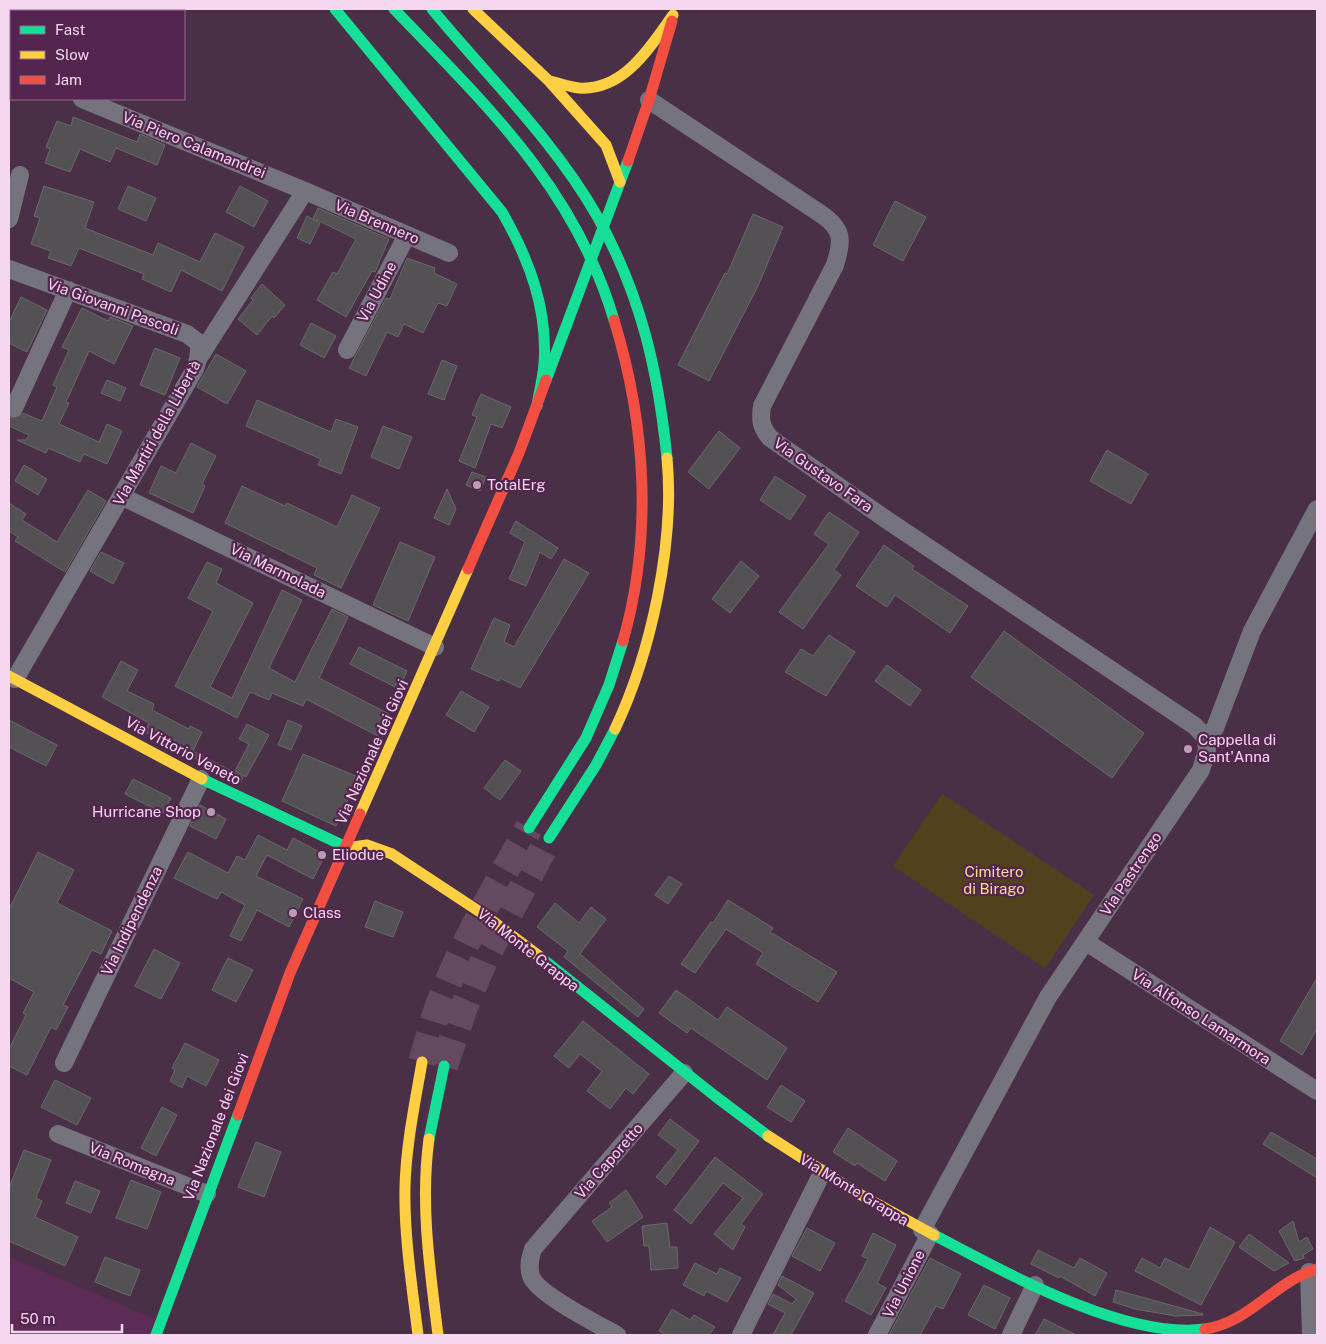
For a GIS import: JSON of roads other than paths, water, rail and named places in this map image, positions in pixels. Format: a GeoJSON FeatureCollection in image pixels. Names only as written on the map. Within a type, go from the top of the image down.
{"type":"FeatureCollection","features":[{"type":"Feature","properties":{"kind":"main road"},"geometry":{"type":"LineString","coordinates":[[335,9],[502,212],[517,236],[529,262],[537,289],[541,317],[544,358],[537,406]]}},
{"type":"Feature","properties":{"kind":"main road"},"geometry":{"type":"LineString","coordinates":[[394,9],[527,152],[571,220],[599,277],[616,323],[630,378],[640,434],[643,500],[639,558],[630,615],[614,674],[576,757],[529,828]]}},
{"type":"Feature","properties":{"kind":"main road"},"geometry":{"type":"LineString","coordinates":[[432,9],[545,141],[597,217],[632,289],[645,325],[655,362],[663,409],[668,511],[663,566],[652,621],[636,672],[612,734],[600,759],[549,838]]}},
{"type":"Feature","properties":{"kind":"main road"},"geometry":{"type":"LineString","coordinates":[[473,9],[549,81],[606,146],[620,182]]}},
{"type":"Feature","properties":{"kind":"main road"},"geometry":{"type":"LineString","coordinates":[[549,81],[581,88],[606,85],[630,70],[674,12]]}},
{"type":"Feature","properties":{"kind":"main road"},"geometry":{"type":"LineString","coordinates":[[620,182],[648,100],[674,12]]}},
{"type":"Feature","properties":{"kind":"main road","name":"Via Nazionale dei Giovi"},"geometry":{"type":"LineString","coordinates":[[156,1335],[290,973],[519,453],[569,325],[620,182]]}},
{"type":"Feature","properties":{"kind":"main road","name":"Via Vittorio Veneto"},"geometry":{"type":"LineString","coordinates":[[12,678],[201,779],[346,848]]}},
{"type":"Feature","properties":{"kind":"main road","name":"Via Monte Grappa"},"geometry":{"type":"LineString","coordinates":[[346,848],[370,856],[395,858],[466,902],[521,943],[684,1073],[822,1173],[926,1232],[1035,1285],[1134,1324],[1162,1329],[1196,1331],[1232,1322],[1247,1314],[1287,1281],[1313,1270]]}},
{"type":"Feature","properties":{"kind":"main road"},"geometry":{"type":"LineString","coordinates":[[418,1335],[407,1251],[405,1187],[408,1140],[422,1062]]}},
{"type":"Feature","properties":{"kind":"main road"},"geometry":{"type":"LineString","coordinates":[[438,1335],[426,1234],[426,1196],[428,1149],[444,1066]]}},
{"type":"Feature","properties":{"kind":"street","name":"Via Piero Calamandrei"},"geometry":{"type":"LineString","coordinates":[[82,100],[305,191]]}},
{"type":"Feature","properties":{"kind":"street","name":"Via Gustavo Fara"},"geometry":{"type":"LineString","coordinates":[[648,100],[832,221],[839,232],[841,248],[835,265],[762,406],[760,419],[763,430],[770,438],[884,518],[1194,726],[1206,738]]}},
{"type":"Feature","properties":{"kind":"street"},"geometry":{"type":"LineString","coordinates":[[9,219],[20,175]]}},
{"type":"Feature","properties":{"kind":"street","name":"Via Brennero"},"geometry":{"type":"LineString","coordinates":[[305,191],[449,253]]}},
{"type":"Feature","properties":{"kind":"street","name":"Via Martiri della Libertà"},"geometry":{"type":"LineString","coordinates":[[12,678],[121,496],[195,369],[198,360],[305,191]]}},
{"type":"Feature","properties":{"kind":"street","name":"Via Udine"},"geometry":{"type":"LineString","coordinates":[[347,350],[407,235]]}},
{"type":"Feature","properties":{"kind":"street","name":"Via Giovanni Pascoli"},"geometry":{"type":"LineString","coordinates":[[9,269],[187,334],[200,344],[198,360]]}},
{"type":"Feature","properties":{"kind":"street"},"geometry":{"type":"LineString","coordinates":[[14,408],[68,290]]}},
{"type":"Feature","properties":{"kind":"street","name":"Via Marmolada"},"geometry":{"type":"LineString","coordinates":[[121,496],[435,647]]}},
{"type":"Feature","properties":{"kind":"street","name":"Via Pastrengo"},"geometry":{"type":"LineString","coordinates":[[926,1232],[1048,997],[1201,770],[1206,750],[1206,738],[1215,728],[1252,631],[1317,509]]}},
{"type":"Feature","properties":{"kind":"street","name":"Via Indipendenza"},"geometry":{"type":"LineString","coordinates":[[64,1063],[201,779]]}},
{"type":"Feature","properties":{"kind":"street","name":"Via Alfonso Lamarmora"},"geometry":{"type":"LineString","coordinates":[[1086,942],[1317,1092]]}},
{"type":"Feature","properties":{"kind":"street","name":"Via Caporetto"},"geometry":{"type":"LineString","coordinates":[[618,1335],[557,1300],[535,1283],[531,1277],[529,1263],[533,1249],[684,1073]]}},
{"type":"Feature","properties":{"kind":"street","name":"Via Romagna"},"geometry":{"type":"LineString","coordinates":[[58,1134],[207,1194]]}},
{"type":"Feature","properties":{"kind":"street"},"geometry":{"type":"LineString","coordinates":[[741,1335],[822,1173]]}},
{"type":"Feature","properties":{"kind":"street","name":"Via Unione"},"geometry":{"type":"LineString","coordinates":[[878,1335],[926,1232]]}},
{"type":"Feature","properties":{"kind":"street","name":"Via Monte Grappa"},"geometry":{"type":"LineString","coordinates":[[1311,1335],[1313,1270]]}},
{"type":"Feature","properties":{"kind":"street"},"geometry":{"type":"LineString","coordinates":[[1011,1335],[1035,1285]]}},
{"type":"Feature","properties":{"kind":"tunnel"},"geometry":{"type":"LineString","coordinates":[[422,1062],[437,1012],[452,973],[483,910],[529,828]]}},
{"type":"Feature","properties":{"kind":"tunnel"},"geometry":{"type":"LineString","coordinates":[[444,1066],[464,1007],[485,958],[549,838]]}},
{"type":"Feature","properties":{"kind":"place","name":"TotalErg"},"geometry":{"type":"Point","coordinates":[477,485]}},
{"type":"Feature","properties":{"kind":"place","name":"Cappella di Sant'Anna"},"geometry":{"type":"Point","coordinates":[1188,749]}},
{"type":"Feature","properties":{"kind":"place","name":"Hurricane Shop"},"geometry":{"type":"Point","coordinates":[211,812]}},
{"type":"Feature","properties":{"kind":"place","name":"Eliodue"},"geometry":{"type":"Point","coordinates":[322,855]}},
{"type":"Feature","properties":{"kind":"place","name":"Class"},"geometry":{"type":"Point","coordinates":[293,913]}},
{"type":"Feature","properties":{"kind":"park label","name":"Cimitero di Birago"},"geometry":{"type":"Point","coordinates":[994,880]}}]}
